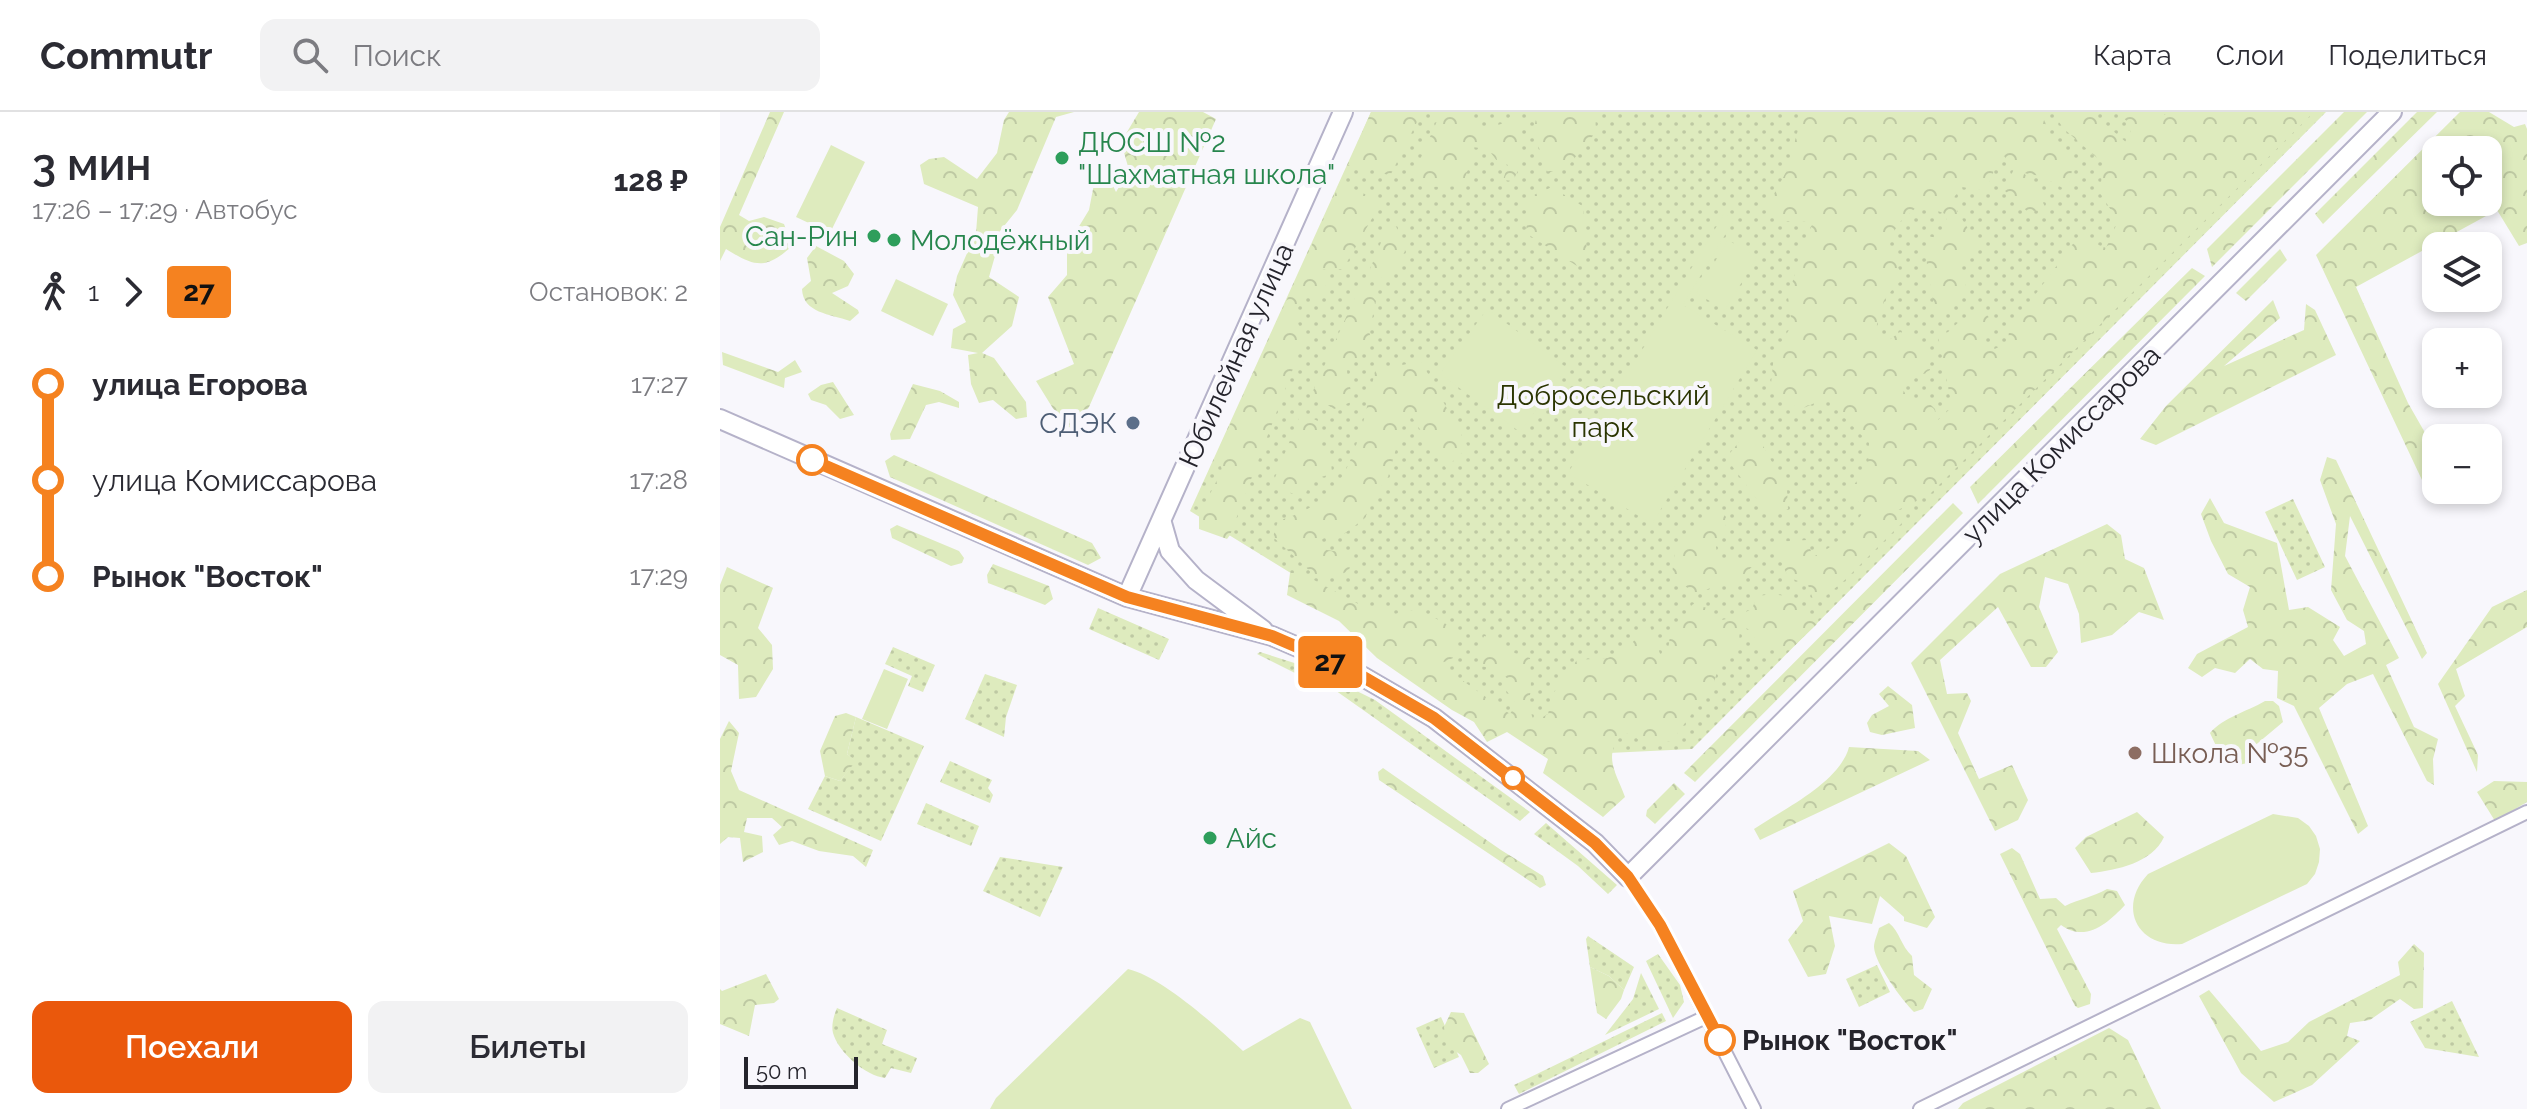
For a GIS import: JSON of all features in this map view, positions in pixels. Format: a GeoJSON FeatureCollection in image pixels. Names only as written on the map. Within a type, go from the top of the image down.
{"type":"FeatureCollection","features":[{"type":"Feature","properties":{"kind":"main road","name":"Юбилейная улица"},"geometry":{"type":"LineString","coordinates":[[1127,597],[1343,112]]}},
{"type":"Feature","properties":{"kind":"main road","name":"улица Комиссарова"},"geometry":{"type":"LineString","coordinates":[[1628,877],[2392,112]]}},
{"type":"Feature","properties":{"kind":"main road"},"geometry":{"type":"LineString","coordinates":[[720,419],[1127,597],[1272,636],[1353,671],[1434,718],[1595,843],[1628,877]]}},
{"type":"Feature","properties":{"kind":"main road"},"geometry":{"type":"LineString","coordinates":[[1162,523],[1170,551],[1196,580],[1272,636]]}},
{"type":"Feature","properties":{"kind":"street"},"geometry":{"type":"LineString","coordinates":[[1920,1109],[2527,812]]}},
{"type":"Feature","properties":{"kind":"street"},"geometry":{"type":"LineString","coordinates":[[1628,877],[1660,925],[1754,1109]]}},
{"type":"Feature","properties":{"kind":"street"},"geometry":{"type":"LineString","coordinates":[[1508,1109],[1708,1016]]}},
{"type":"Feature","properties":{"kind":"green space"},"geometry":{"type":"Polygon","coordinates":[[[770,112],[784,112],[739,215],[749,221],[764,217],[784,224],[792,246],[767,262],[745,260],[726,249],[720,261],[720,227],[770,112]]]}},
{"type":"Feature","properties":{"kind":"green space"},"geometry":{"type":"Polygon","coordinates":[[[1009,112],[1074,112],[1056,117],[1017,210],[996,236],[997,249],[989,277],[1019,297],[1012,326],[982,353],[994,358],[1026,402],[1027,417],[1016,419],[993,400],[979,403],[971,384],[968,355],[978,353],[951,348],[953,329],[966,322],[953,295],[957,276],[976,233],[978,207],[924,184],[920,165],[929,159],[944,157],[977,179],[997,153],[1004,120],[1009,112]]]}},
{"type":"Feature","properties":{"kind":"green space"},"geometry":{"type":"Polygon","coordinates":[[[1139,112],[1203,112],[1216,119],[1089,407],[1070,436],[1036,381],[1074,364],[1048,297],[1067,275],[1067,246],[1089,210],[1094,184],[1104,167],[1116,192],[1129,170],[1121,142],[1139,112]]]}},
{"type":"Feature","properties":{"kind":"green space","name":"Добросельский парк"},"geometry":{"type":"Polygon","coordinates":[[[1371,112],[2326,112],[1692,749],[1567,755],[1367,620],[1190,511],[1371,112]]]}},
{"type":"Feature","properties":{"kind":"green space"},"geometry":{"type":"Polygon","coordinates":[[[1371,112],[1422,112],[1390,176],[1368,167],[1348,165],[1371,112]]]}},
{"type":"Feature","properties":{"kind":"green space"},"geometry":{"type":"Polygon","coordinates":[[[1441,112],[1471,112],[1482,130],[1504,123],[1512,115],[1520,123],[1523,160],[1513,181],[1503,180],[1508,165],[1497,161],[1488,149],[1472,147],[1462,186],[1425,187],[1415,171],[1441,112]]]}},
{"type":"Feature","properties":{"kind":"green space"},"geometry":{"type":"Polygon","coordinates":[[[1538,112],[1595,112],[1596,132],[1568,166],[1548,173],[1533,131],[1538,112]]]}},
{"type":"Feature","properties":{"kind":"green space"},"geometry":{"type":"Polygon","coordinates":[[[1810,112],[2041,112],[2053,143],[2074,160],[2068,191],[2041,176],[2024,173],[2046,209],[2028,212],[2004,190],[2014,169],[2004,156],[1996,165],[1986,191],[1962,187],[1951,201],[1978,245],[1952,267],[1968,277],[1962,298],[1936,317],[1927,267],[1926,236],[1939,238],[1948,215],[1920,204],[1900,222],[1887,242],[1903,279],[1883,305],[1876,337],[1885,343],[1900,332],[1921,345],[1930,370],[1901,386],[1910,402],[1925,399],[1935,409],[1937,421],[1952,407],[1938,336],[1948,332],[1962,319],[1984,311],[1994,324],[1982,341],[1990,351],[2008,343],[2009,330],[2078,237],[2106,248],[2118,221],[2100,193],[2103,163],[2064,129],[2056,118],[2068,112],[2091,112],[2127,143],[2132,126],[2117,112],[2162,112],[2165,115],[2168,112],[2314,112],[1929,495],[1898,510],[1902,523],[1815,605],[1808,585],[1788,577],[1773,542],[1807,540],[1813,557],[1829,548],[1849,530],[1866,508],[1847,492],[1868,469],[1869,443],[1826,398],[1799,410],[1771,384],[1774,354],[1792,325],[1788,297],[1813,222],[1783,221],[1768,205],[1786,172],[1802,116],[1810,112]]]}},
{"type":"Feature","properties":{"kind":"green space"},"geometry":{"type":"Polygon","coordinates":[[[2344,112],[2367,112],[2212,267],[2207,249],[2344,112]]]}},
{"type":"Feature","properties":{"kind":"green space"},"geometry":{"type":"Polygon","coordinates":[[[2417,112],[2437,112],[2323,224],[2315,214],[2417,112]]]}},
{"type":"Feature","properties":{"kind":"green space"},"geometry":{"type":"Polygon","coordinates":[[[2460,112],[2489,112],[2514,127],[2525,124],[2527,243],[2519,246],[2501,216],[2502,136],[2436,136],[2460,112]]]}},
{"type":"Feature","properties":{"kind":"green space"},"geometry":{"type":"Polygon","coordinates":[[[831,145],[865,162],[830,233],[796,217],[831,145]]]}},
{"type":"Feature","properties":{"kind":"green space"},"geometry":{"type":"Polygon","coordinates":[[[2422,150],[2422,216],[2486,216],[2457,232],[2422,232],[2422,251],[2356,287],[2422,428],[2422,480],[2316,255],[2422,150]]]}},
{"type":"Feature","properties":{"kind":"green space"},"geometry":{"type":"Polygon","coordinates":[[[1340,183],[1376,199],[1374,215],[1343,269],[1315,270],[1327,282],[1322,296],[1305,293],[1294,316],[1305,337],[1230,535],[1227,539],[1199,529],[1199,516],[1222,470],[1217,453],[1340,183]]]}},
{"type":"Feature","properties":{"kind":"green space"},"geometry":{"type":"Polygon","coordinates":[[[1552,187],[1584,207],[1582,225],[1587,248],[1577,266],[1526,233],[1529,197],[1552,187]]]}},
{"type":"Feature","properties":{"kind":"green space"},"geometry":{"type":"Polygon","coordinates":[[[1724,214],[1734,220],[1683,305],[1757,350],[1652,524],[1568,473],[1724,214]]]}},
{"type":"Feature","properties":{"kind":"green space"},"geometry":{"type":"Polygon","coordinates":[[[1396,226],[1405,251],[1393,274],[1378,279],[1370,269],[1387,228],[1396,226]]]}},
{"type":"Feature","properties":{"kind":"green space"},"geometry":{"type":"Polygon","coordinates":[[[1728,240],[1757,257],[1725,310],[1696,293],[1728,240]]]}},
{"type":"Feature","properties":{"kind":"green space"},"geometry":{"type":"Polygon","coordinates":[[[816,246],[844,261],[854,274],[848,286],[832,293],[858,310],[859,313],[850,321],[812,308],[804,297],[802,289],[811,281],[807,258],[816,246]]]}},
{"type":"Feature","properties":{"kind":"green space"},"geometry":{"type":"Polygon","coordinates":[[[2280,249],[2287,260],[2246,301],[2236,293],[2280,249]]]}},
{"type":"Feature","properties":{"kind":"green space"},"geometry":{"type":"Polygon","coordinates":[[[2192,268],[2205,276],[1978,504],[1970,487],[2192,268]]]}},
{"type":"Feature","properties":{"kind":"green space"},"geometry":{"type":"Polygon","coordinates":[[[896,279],[948,304],[933,336],[881,311],[896,279]]]}},
{"type":"Feature","properties":{"kind":"green space"},"geometry":{"type":"Polygon","coordinates":[[[1361,284],[1376,301],[1369,332],[1373,343],[1347,369],[1351,402],[1334,409],[1323,402],[1308,402],[1361,284]]]}},
{"type":"Feature","properties":{"kind":"green space"},"geometry":{"type":"Polygon","coordinates":[[[2273,300],[2280,318],[2224,366],[2304,330],[2306,304],[2315,310],[2336,355],[2156,445],[2140,439],[2166,406],[2273,300]]]}},
{"type":"Feature","properties":{"kind":"green space"},"geometry":{"type":"Polygon","coordinates":[[[1487,309],[1567,368],[1520,432],[1440,374],[1487,309]]]}},
{"type":"Feature","properties":{"kind":"green space"},"geometry":{"type":"Polygon","coordinates":[[[722,352],[778,372],[795,360],[802,372],[785,378],[784,388],[723,365],[722,352]]]}},
{"type":"Feature","properties":{"kind":"green space"},"geometry":{"type":"Polygon","coordinates":[[[1421,361],[1468,447],[1446,468],[1407,410],[1388,477],[1375,495],[1365,518],[1344,534],[1331,534],[1319,541],[1327,550],[1352,554],[1349,571],[1328,579],[1311,572],[1273,537],[1278,521],[1318,503],[1344,474],[1364,419],[1376,367],[1388,368],[1421,361]]]}},
{"type":"Feature","properties":{"kind":"green space"},"geometry":{"type":"Polygon","coordinates":[[[833,382],[854,415],[840,419],[826,405],[811,400],[808,394],[821,385],[833,382]]]}},
{"type":"Feature","properties":{"kind":"green space"},"geometry":{"type":"Polygon","coordinates":[[[913,384],[940,391],[959,402],[959,408],[939,402],[926,405],[910,439],[891,440],[890,434],[913,384]]]}},
{"type":"Feature","properties":{"kind":"green space"},"geometry":{"type":"Polygon","coordinates":[[[1301,413],[1320,422],[1321,449],[1331,461],[1332,474],[1313,479],[1303,498],[1272,485],[1301,413]]]}},
{"type":"Feature","properties":{"kind":"green space"},"geometry":{"type":"Polygon","coordinates":[[[1752,426],[1787,489],[1788,509],[1766,511],[1726,458],[1752,426]]]}},
{"type":"Feature","properties":{"kind":"green space"},"geometry":{"type":"Polygon","coordinates":[[[894,455],[1092,543],[1101,558],[1088,565],[890,477],[885,461],[894,455]]]}},
{"type":"Feature","properties":{"kind":"green space"},"geometry":{"type":"Polygon","coordinates":[[[2327,457],[2336,460],[2427,653],[2422,659],[2350,516],[2345,556],[2399,658],[2386,665],[2414,727],[2438,739],[2433,759],[2434,785],[2427,781],[2373,674],[2347,684],[2319,708],[2368,826],[2358,834],[2294,706],[2277,698],[2278,671],[2263,669],[2250,659],[2235,673],[2215,668],[2202,677],[2188,668],[2197,654],[2248,627],[2243,610],[2250,587],[2228,574],[2211,541],[2201,514],[2210,498],[2224,523],[2277,543],[2289,610],[2308,607],[2340,627],[2333,640],[2344,656],[2366,644],[2364,631],[2347,620],[2331,590],[2336,524],[2320,480],[2327,457]]]}},
{"type":"Feature","properties":{"kind":"green space"},"geometry":{"type":"Polygon","coordinates":[[[2293,499],[2325,567],[2297,580],[2265,512],[2293,499]]]}},
{"type":"Feature","properties":{"kind":"green space"},"geometry":{"type":"Polygon","coordinates":[[[1953,503],[1963,513],[1695,782],[1684,773],[1953,503]]]}},
{"type":"Feature","properties":{"kind":"green space"},"geometry":{"type":"Polygon","coordinates":[[[1717,504],[1728,520],[1716,547],[1719,565],[1750,557],[1757,562],[1737,581],[1693,593],[1672,574],[1675,551],[1717,504]]]}},
{"type":"Feature","properties":{"kind":"green space"},"geometry":{"type":"Polygon","coordinates":[[[2107,524],[2121,535],[2125,559],[2144,568],[2164,620],[2139,612],[2112,635],[2081,643],[2079,614],[2068,584],[2045,577],[2039,607],[2058,652],[2046,667],[2031,667],[1998,607],[1940,660],[1947,694],[1967,693],[1971,701],[1958,733],[1979,779],[2012,765],[2028,800],[2018,820],[1995,831],[1911,663],[2000,574],[2107,524]]]}},
{"type":"Feature","properties":{"kind":"green space"},"geometry":{"type":"Polygon","coordinates":[[[897,525],[959,551],[964,558],[962,563],[951,566],[892,538],[890,529],[897,525]]]}},
{"type":"Feature","properties":{"kind":"green space"},"geometry":{"type":"Polygon","coordinates":[[[993,564],[1049,586],[1053,599],[1045,605],[988,583],[987,575],[993,564]]]}},
{"type":"Feature","properties":{"kind":"green space"},"geometry":{"type":"Polygon","coordinates":[[[727,567],[773,588],[758,628],[772,645],[773,669],[756,697],[739,699],[738,665],[720,655],[720,585],[727,567]]]}},
{"type":"Feature","properties":{"kind":"green space"},"geometry":{"type":"Polygon","coordinates":[[[1290,573],[1301,573],[1364,607],[1395,614],[1422,611],[1446,624],[1454,633],[1457,643],[1453,658],[1439,664],[1510,714],[1516,704],[1506,690],[1508,679],[1497,669],[1480,666],[1478,652],[1484,636],[1498,639],[1505,650],[1530,658],[1528,704],[1534,722],[1548,714],[1552,695],[1577,660],[1607,658],[1623,653],[1649,624],[1662,659],[1667,657],[1670,636],[1693,604],[1707,608],[1713,622],[1752,609],[1757,596],[1785,596],[1804,608],[1817,624],[1794,646],[1761,647],[1748,629],[1740,626],[1739,642],[1719,664],[1714,683],[1672,741],[1644,746],[1634,735],[1623,733],[1617,741],[1613,749],[1613,764],[1625,797],[1603,817],[1543,773],[1548,759],[1507,732],[1487,742],[1474,722],[1377,658],[1339,621],[1287,595],[1290,573]]]}},
{"type":"Feature","properties":{"kind":"green space"},"geometry":{"type":"Polygon","coordinates":[[[2527,590],[2527,627],[2456,669],[2465,696],[2455,706],[2478,755],[2477,772],[2438,684],[2492,607],[2527,590]]]}},
{"type":"Feature","properties":{"kind":"green space"},"geometry":{"type":"Polygon","coordinates":[[[1098,608],[1169,639],[1159,660],[1089,629],[1098,608]]]}},
{"type":"Feature","properties":{"kind":"green space"},"geometry":{"type":"Polygon","coordinates":[[[893,647],[935,665],[923,692],[908,686],[912,676],[885,664],[893,647]]]}},
{"type":"Feature","properties":{"kind":"green space"},"geometry":{"type":"Polygon","coordinates":[[[1260,652],[1310,668],[1375,700],[1530,812],[1520,821],[1308,671],[1303,677],[1257,654],[1260,652]]]}},
{"type":"Feature","properties":{"kind":"green space"},"geometry":{"type":"Polygon","coordinates":[[[884,669],[908,679],[887,729],[862,719],[884,669]]]}},
{"type":"Feature","properties":{"kind":"green space"},"geometry":{"type":"Polygon","coordinates":[[[985,674],[1017,685],[1006,717],[1004,737],[965,719],[985,674]]]}},
{"type":"Feature","properties":{"kind":"green space"},"geometry":{"type":"Polygon","coordinates":[[[1888,686],[1912,705],[1915,728],[1882,735],[1870,732],[1867,723],[1872,715],[1889,706],[1879,694],[1888,686]]]}},
{"type":"Feature","properties":{"kind":"green space"},"geometry":{"type":"Polygon","coordinates":[[[2265,701],[2273,701],[2279,706],[2283,722],[2252,748],[2247,763],[2224,763],[2210,733],[2229,719],[2265,701]]]}},
{"type":"Feature","properties":{"kind":"green space"},"geometry":{"type":"Polygon","coordinates":[[[846,713],[856,717],[847,754],[856,761],[840,781],[825,776],[820,751],[835,716],[846,713]]]}},
{"type":"Feature","properties":{"kind":"green space"},"geometry":{"type":"Polygon","coordinates":[[[856,717],[924,746],[881,841],[808,809],[825,776],[840,781],[855,761],[847,754],[856,717]]]}},
{"type":"Feature","properties":{"kind":"green space"},"geometry":{"type":"Polygon","coordinates":[[[729,721],[739,733],[731,771],[739,790],[873,850],[866,867],[853,856],[819,851],[792,841],[779,845],[773,835],[782,827],[772,818],[747,818],[744,832],[762,836],[763,852],[743,862],[740,838],[728,837],[720,844],[720,739],[729,721]]]}},
{"type":"Feature","properties":{"kind":"green space"},"geometry":{"type":"Polygon","coordinates":[[[1849,747],[1918,751],[1930,760],[1760,840],[1754,829],[1823,783],[1844,760],[1849,747]]]}},
{"type":"Feature","properties":{"kind":"green space"},"geometry":{"type":"Polygon","coordinates":[[[950,761],[992,780],[988,788],[993,795],[990,803],[940,782],[950,761]]]}},
{"type":"Feature","properties":{"kind":"green space"},"geometry":{"type":"Polygon","coordinates":[[[1383,768],[1543,876],[1546,885],[1540,888],[1379,780],[1378,772],[1383,768]]]}},
{"type":"Feature","properties":{"kind":"green space"},"geometry":{"type":"Polygon","coordinates":[[[2494,781],[2527,782],[2527,802],[2495,821],[2477,792],[2494,781]]]}},
{"type":"Feature","properties":{"kind":"green space"},"geometry":{"type":"Polygon","coordinates":[[[1674,783],[1685,794],[1655,824],[1646,816],[1647,810],[1674,783]]]}},
{"type":"Feature","properties":{"kind":"green space"},"geometry":{"type":"Polygon","coordinates":[[[926,803],[979,826],[971,846],[917,824],[926,803]]]}},
{"type":"Feature","properties":{"kind":"green space"},"geometry":{"type":"Polygon","coordinates":[[[2137,812],[2164,837],[2158,846],[2133,864],[2091,873],[2075,848],[2086,837],[2137,812]]]}},
{"type":"Feature","properties":{"kind":"green space"},"geometry":{"type":"Polygon","coordinates":[[[2273,814],[2298,818],[2316,836],[2320,849],[2319,862],[2307,884],[2182,944],[2153,939],[2143,932],[2133,912],[2134,899],[2148,874],[2273,814]]]}},
{"type":"Feature","properties":{"kind":"green space"},"geometry":{"type":"Polygon","coordinates":[[[1546,823],[1617,885],[1608,894],[1578,866],[1534,834],[1546,823]]]}},
{"type":"Feature","properties":{"kind":"green space"},"geometry":{"type":"Polygon","coordinates":[[[1889,843],[1906,856],[1935,917],[1927,928],[1904,921],[1904,917],[1880,896],[1872,924],[1829,916],[1835,946],[1826,974],[1808,977],[1788,940],[1803,921],[1793,891],[1889,843]]]}},
{"type":"Feature","properties":{"kind":"green space"},"geometry":{"type":"Polygon","coordinates":[[[2012,848],[2020,854],[2040,899],[2056,898],[2065,906],[2107,889],[2117,891],[2125,905],[2104,924],[2088,931],[2070,930],[2061,925],[2057,929],[2091,994],[2090,1004],[2075,1006],[2000,854],[2012,848]]]}},
{"type":"Feature","properties":{"kind":"green space"},"geometry":{"type":"Polygon","coordinates":[[[1000,857],[1063,867],[1040,917],[983,891],[1000,857]]]}},
{"type":"Feature","properties":{"kind":"green space"},"geometry":{"type":"Polygon","coordinates":[[[1889,923],[1912,956],[1914,975],[1932,989],[1923,1009],[1914,1012],[1879,963],[1874,945],[1879,928],[1889,923]]]}},
{"type":"Feature","properties":{"kind":"green space"},"geometry":{"type":"Polygon","coordinates":[[[1588,936],[1634,967],[1624,990],[1609,976],[1590,967],[1588,936]]]}},
{"type":"Feature","properties":{"kind":"green space"},"geometry":{"type":"Polygon","coordinates":[[[2414,944],[2424,953],[2423,1008],[2414,1009],[2400,999],[2370,1020],[2350,1023],[2347,1036],[2360,1041],[2312,1085],[2274,1102],[2241,1073],[2199,996],[2209,990],[2261,1051],[2288,1042],[2309,1022],[2400,975],[2398,962],[2414,944]]]}},
{"type":"Feature","properties":{"kind":"green space"},"geometry":{"type":"Polygon","coordinates":[[[1658,954],[1680,985],[1684,1002],[1673,1018],[1646,961],[1658,954]]]}},
{"type":"Feature","properties":{"kind":"green space"},"geometry":{"type":"Polygon","coordinates":[[[1877,965],[1890,992],[1859,1007],[1846,979],[1877,965]]]}},
{"type":"Feature","properties":{"kind":"green space"},"geometry":{"type":"Polygon","coordinates":[[[1590,967],[1609,976],[1624,990],[1606,1019],[1597,1013],[1590,967]]]}},
{"type":"Feature","properties":{"kind":"green space"},"geometry":{"type":"Polygon","coordinates":[[[1128,969],[1172,992],[1243,1051],[1300,1018],[1310,1022],[1352,1109],[990,1109],[996,1098],[1128,969]]]}},
{"type":"Feature","properties":{"kind":"green space"},"geometry":{"type":"Polygon","coordinates":[[[1641,973],[1659,1009],[1605,1035],[1633,999],[1641,973]]]}},
{"type":"Feature","properties":{"kind":"green space"},"geometry":{"type":"Polygon","coordinates":[[[766,974],[779,999],[774,1003],[755,1005],[749,1036],[720,1024],[720,989],[722,991],[766,974]]]}},
{"type":"Feature","properties":{"kind":"green space"},"geometry":{"type":"Polygon","coordinates":[[[2452,1001],[2479,1057],[2425,1048],[2410,1022],[2452,1001]]]}},
{"type":"Feature","properties":{"kind":"green space"},"geometry":{"type":"Polygon","coordinates":[[[837,1008],[887,1030],[882,1044],[917,1058],[911,1073],[891,1068],[885,1078],[870,1073],[854,1062],[833,1033],[837,1008]]]}},
{"type":"Feature","properties":{"kind":"green space"},"geometry":{"type":"Polygon","coordinates":[[[1451,1012],[1464,1013],[1489,1064],[1478,1073],[1470,1073],[1461,1055],[1446,1045],[1444,1027],[1451,1012]]]}},
{"type":"Feature","properties":{"kind":"green space"},"geometry":{"type":"Polygon","coordinates":[[[1662,1013],[1666,1021],[1519,1094],[1514,1085],[1662,1013]]]}},
{"type":"Feature","properties":{"kind":"green space"},"geometry":{"type":"Polygon","coordinates":[[[1441,1017],[1459,1057],[1434,1068],[1416,1028],[1441,1017]]]}},
{"type":"Feature","properties":{"kind":"green space"},"geometry":{"type":"Polygon","coordinates":[[[2109,1028],[2128,1040],[2161,1109],[1958,1109],[1963,1103],[2109,1028]]]}},
{"type":"Feature","properties":{"kind":"bus line","name":"27"},"geometry":{"type":"LineString","coordinates":[[812,460],[1127,597],[1272,636],[1353,671],[1434,718],[1550,806],[1595,843],[1628,877],[1660,925],[1720,1040]]}},
{"type":"Feature","properties":{"kind":"place","name":"ДЮСШ №2 \"Шахматная школа\""},"geometry":{"type":"Point","coordinates":[1062,158]}},
{"type":"Feature","properties":{"kind":"place","name":"Сан-Рин"},"geometry":{"type":"Point","coordinates":[874,236]}},
{"type":"Feature","properties":{"kind":"place","name":"Молодёжный"},"geometry":{"type":"Point","coordinates":[894,240]}},
{"type":"Feature","properties":{"kind":"place","name":"СДЭК"},"geometry":{"type":"Point","coordinates":[1133,423]}},
{"type":"Feature","properties":{"kind":"place","name":"Школа №35"},"geometry":{"type":"Point","coordinates":[2135,753]}},
{"type":"Feature","properties":{"kind":"place","name":"Айс"},"geometry":{"type":"Point","coordinates":[1210,838]}},
{"type":"Feature","properties":{"kind":"place","name":"Рынок \"Восток\""},"geometry":{"type":"Point","coordinates":[1720,1040]}}]}
